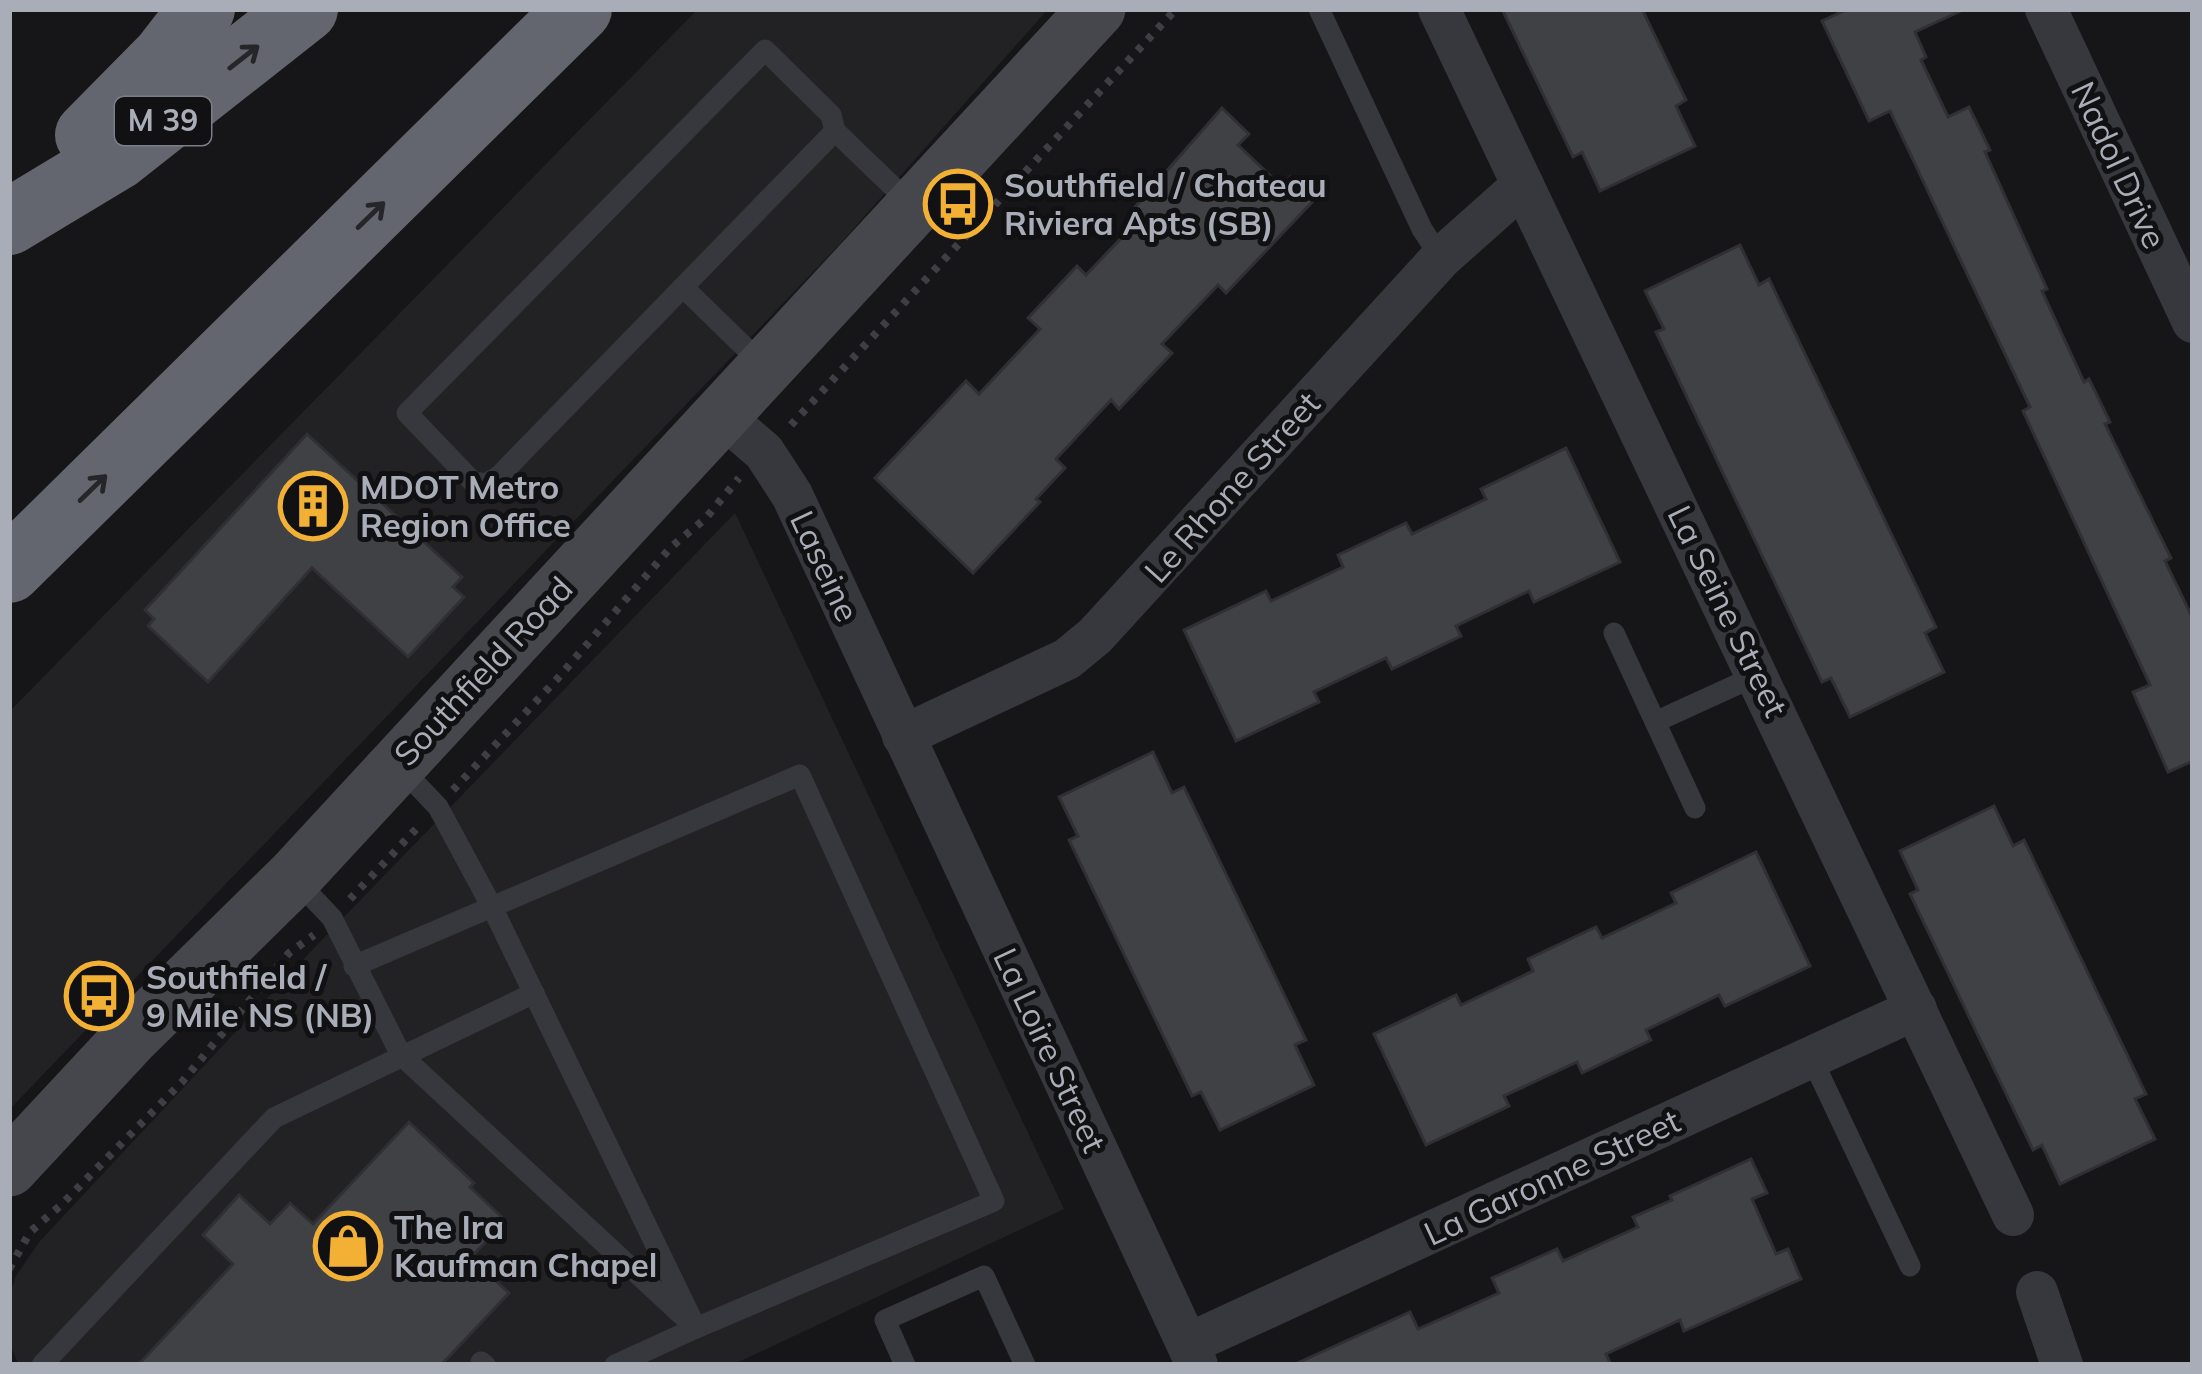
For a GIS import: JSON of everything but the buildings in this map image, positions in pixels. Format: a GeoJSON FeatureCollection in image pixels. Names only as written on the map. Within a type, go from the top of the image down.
{"type":"FeatureCollection","features":[{"type":"Feature","properties":{"kind":"highway"},"geometry":{"type":"LineString","coordinates":[[10,221],[165,57],[202,9]]}},
{"type":"Feature","properties":{"kind":"highway","name":"M 39"},"geometry":{"type":"LineString","coordinates":[[10,221],[117,157],[305,9]]}},
{"type":"Feature","properties":{"kind":"highway"},"geometry":{"type":"LineString","coordinates":[[9,570],[579,9]]}},
{"type":"Feature","properties":{"kind":"main road","name":"Southfield Road"},"geometry":{"type":"LineString","coordinates":[[9,1168],[130,1038],[294,877],[1096,9]]}},
{"type":"Feature","properties":{"kind":"street","name":"La Seine Street"},"geometry":{"type":"LineString","coordinates":[[1439,9],[2013,1215]]}},
{"type":"Feature","properties":{"kind":"street","name":"Nadol Drive"},"geometry":{"type":"LineString","coordinates":[[2046,9],[2193,322]]}},
{"type":"Feature","properties":{"kind":"street","name":"Le Rhone Street"},"geometry":{"type":"LineString","coordinates":[[903,736],[1067,658],[1095,636],[1442,258],[1523,184]]}},
{"type":"Feature","properties":{"kind":"street","name":"Laseine"},"geometry":{"type":"LineString","coordinates":[[721,415],[764,452],[792,495],[903,736]]}},
{"type":"Feature","properties":{"kind":"street","name":"La Loire Street"},"geometry":{"type":"LineString","coordinates":[[903,736],[1192,1355]]}},
{"type":"Feature","properties":{"kind":"street","name":"La Garonne Street"},"geometry":{"type":"LineString","coordinates":[[1192,1355],[1916,1009]]}},
{"type":"Feature","properties":{"kind":"street"},"geometry":{"type":"LineString","coordinates":[[2037,1292],[2062,1365]]}},
{"type":"Feature","properties":{"kind":"lane"},"geometry":{"type":"LineString","coordinates":[[1318,9],[1422,229],[1442,258]]}},
{"type":"Feature","properties":{"kind":"lane"},"geometry":{"type":"LineString","coordinates":[[836,131],[499,476],[486,484],[473,482],[407,412],[765,50],[831,115],[836,131],[914,207]]}},
{"type":"Feature","properties":{"kind":"lane"},"geometry":{"type":"LineString","coordinates":[[683,287],[766,367]]}},
{"type":"Feature","properties":{"kind":"lane"},"geometry":{"type":"LineString","coordinates":[[1614,633],[1695,808]]}},
{"type":"Feature","properties":{"kind":"lane"},"geometry":{"type":"LineString","coordinates":[[1655,722],[1759,675]]}},
{"type":"Feature","properties":{"kind":"lane"},"geometry":{"type":"LineString","coordinates":[[396,763],[438,807],[492,907],[696,1328]]}},
{"type":"Feature","properties":{"kind":"lane"},"geometry":{"type":"LineString","coordinates":[[354,966],[800,775],[994,1201],[615,1365]]}},
{"type":"Feature","properties":{"kind":"lane"},"geometry":{"type":"LineString","coordinates":[[294,877],[332,918],[400,1054],[696,1328]]}},
{"type":"Feature","properties":{"kind":"lane"},"geometry":{"type":"LineString","coordinates":[[42,1365],[274,1118],[534,993]]}},
{"type":"Feature","properties":{"kind":"lane"},"geometry":{"type":"LineString","coordinates":[[1811,1058],[1910,1266]]}},
{"type":"Feature","properties":{"kind":"lane"},"geometry":{"type":"LineString","coordinates":[[905,1365],[884,1320],[984,1276],[1025,1365]]}},
{"type":"Feature","properties":{"kind":"path"},"geometry":{"type":"LineString","coordinates":[[796,420],[1176,9]]}},
{"type":"Feature","properties":{"kind":"path"},"geometry":{"type":"LineString","coordinates":[[452,791],[671,547],[705,519],[731,487]]}},
{"type":"Feature","properties":{"kind":"path"},"geometry":{"type":"LineString","coordinates":[[347,902],[419,826]]}},
{"type":"Feature","properties":{"kind":"path"},"geometry":{"type":"LineString","coordinates":[[9,1269],[31,1232],[182,1082],[289,953],[310,938]]}},
{"type":"Feature","properties":{"kind":"shaded area"},"geometry":{"type":"Polygon","coordinates":[[[698,9],[1048,9],[840,244],[9,1110],[9,712],[698,9]]]}},
{"type":"Feature","properties":{"kind":"shaded area"},"geometry":{"type":"Polygon","coordinates":[[[735,513],[1064,1209],[732,1365],[19,1365],[9,1343],[9,1296],[16,1276],[40,1241],[315,947],[735,513]]]}},
{"type":"Feature","properties":{"kind":"place","name":"Southfield / Chateau Riviera Apts (SB)"},"geometry":{"type":"Point","coordinates":[958,204]}},
{"type":"Feature","properties":{"kind":"place","name":"MDOT Metro Region Office"},"geometry":{"type":"Point","coordinates":[313,506]}},
{"type":"Feature","properties":{"kind":"place","name":"Southfield / 9 Mile NS (NB)"},"geometry":{"type":"Point","coordinates":[99,996]}},
{"type":"Feature","properties":{"kind":"place","name":"The Ira Kaufman Chapel"},"geometry":{"type":"Point","coordinates":[348,1246]}}]}
